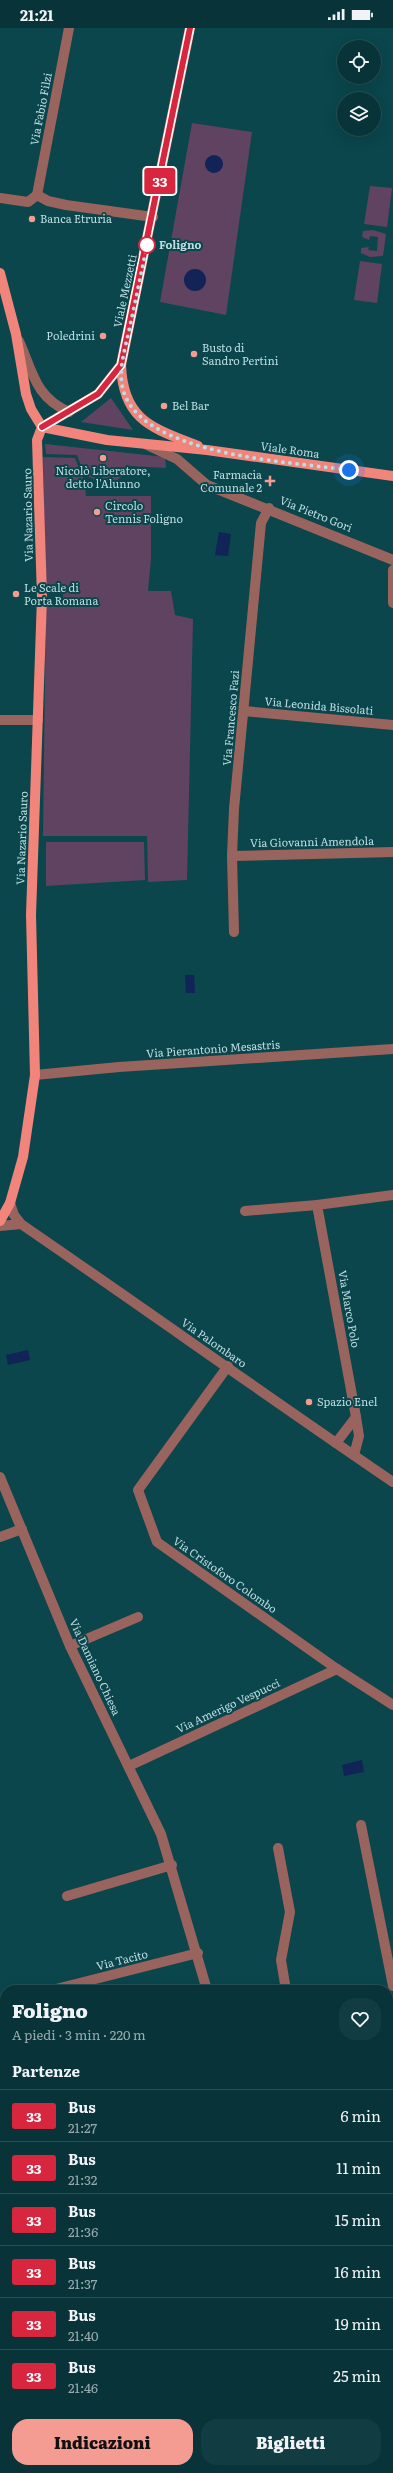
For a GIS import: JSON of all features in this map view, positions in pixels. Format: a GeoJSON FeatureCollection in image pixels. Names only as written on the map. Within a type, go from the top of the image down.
{"type":"FeatureCollection","features":[{"type":"Feature","properties":{"kind":"main road","name":"Viale Mezzetti"},"geometry":{"type":"LineString","coordinates":[[42,427],[98,394],[121,365],[153,217],[190,28]]}},
{"type":"Feature","properties":{"kind":"main road"},"geometry":{"type":"LineString","coordinates":[[0,273],[16,334],[26,394],[31,409],[42,427],[107,440],[207,450]]}},
{"type":"Feature","properties":{"kind":"main road"},"geometry":{"type":"LineString","coordinates":[[121,365],[122,386],[136,414],[147,424],[207,450]]}},
{"type":"Feature","properties":{"kind":"main road","name":"Via Nazario Sauro"},"geometry":{"type":"LineString","coordinates":[[0,1221],[10,1202],[23,1157],[35,1075],[31,915],[42,597],[37,440],[42,427]]}},
{"type":"Feature","properties":{"kind":"main road","name":"Viale Roma"},"geometry":{"type":"LineString","coordinates":[[207,450],[393,476]]}},
{"type":"Feature","properties":{"kind":"street","name":"Via Fabio Filzi"},"geometry":{"type":"LineString","coordinates":[[37,195],[69,28]]}},
{"type":"Feature","properties":{"kind":"street"},"geometry":{"type":"LineString","coordinates":[[0,198],[28,202],[37,195],[48,202],[153,217]]}},
{"type":"Feature","properties":{"kind":"street"},"geometry":{"type":"LineString","coordinates":[[16,334],[42,394],[57,407],[69,412]]}},
{"type":"Feature","properties":{"kind":"street","name":"Via Pietro Gori"},"geometry":{"type":"LineString","coordinates":[[147,445],[177,459],[207,485],[269,508],[393,560]]}},
{"type":"Feature","properties":{"kind":"street","name":"Via Francesco Fazi"},"geometry":{"type":"LineString","coordinates":[[234,932],[232,856],[262,523],[269,508]]}},
{"type":"Feature","properties":{"kind":"street"},"geometry":{"type":"LineString","coordinates":[[393,570],[393,603]]}},
{"type":"Feature","properties":{"kind":"street","name":"Via Leonida Bissolati"},"geometry":{"type":"LineString","coordinates":[[244,711],[393,725]]}},
{"type":"Feature","properties":{"kind":"street"},"geometry":{"type":"LineString","coordinates":[[0,720],[38,720]]}},
{"type":"Feature","properties":{"kind":"street","name":"Via Giovanni Amendola"},"geometry":{"type":"LineString","coordinates":[[232,856],[393,852]]}},
{"type":"Feature","properties":{"kind":"street","name":"Via Pierantonio Mesastris"},"geometry":{"type":"LineString","coordinates":[[35,1075],[393,1049]]}},
{"type":"Feature","properties":{"kind":"street"},"geometry":{"type":"LineString","coordinates":[[245,1211],[317,1205],[393,1195]]}},
{"type":"Feature","properties":{"kind":"street","name":"Via Palombaro"},"geometry":{"type":"LineString","coordinates":[[10,1202],[14,1215],[21,1224],[228,1366],[336,1444],[393,1482]]}},
{"type":"Feature","properties":{"kind":"street","name":"Via Marco Polo"},"geometry":{"type":"LineString","coordinates":[[317,1205],[359,1436],[354,1455]]}},
{"type":"Feature","properties":{"kind":"street"},"geometry":{"type":"LineString","coordinates":[[0,1226],[21,1224]]}},
{"type":"Feature","properties":{"kind":"street","name":"Via Cristoforo Colombo"},"geometry":{"type":"LineString","coordinates":[[228,1366],[138,1490],[157,1542],[337,1668],[393,1705]]}},
{"type":"Feature","properties":{"kind":"street"},"geometry":{"type":"LineString","coordinates":[[336,1444],[356,1417]]}},
{"type":"Feature","properties":{"kind":"street","name":"Via Damiano Chiesa"},"geometry":{"type":"LineString","coordinates":[[0,1477],[70,1646],[161,1834],[172,1865],[206,1985]]}},
{"type":"Feature","properties":{"kind":"street"},"geometry":{"type":"LineString","coordinates":[[0,1536],[22,1529]]}},
{"type":"Feature","properties":{"kind":"street"},"geometry":{"type":"LineString","coordinates":[[70,1646],[138,1617]]}},
{"type":"Feature","properties":{"kind":"street","name":"Via Amerigo Vespucci"},"geometry":{"type":"LineString","coordinates":[[129,1766],[337,1668]]}},
{"type":"Feature","properties":{"kind":"street"},"geometry":{"type":"LineString","coordinates":[[361,1825],[393,1985]]}},
{"type":"Feature","properties":{"kind":"street"},"geometry":{"type":"LineString","coordinates":[[278,1848],[290,1912],[281,1960],[285,1985]]}},
{"type":"Feature","properties":{"kind":"street"},"geometry":{"type":"LineString","coordinates":[[67,1896],[172,1865]]}},
{"type":"Feature","properties":{"kind":"street","name":"Via Tacito"},"geometry":{"type":"LineString","coordinates":[[72,1985],[198,1953]]}},
{"type":"Feature","properties":{"kind":"shaded area"},"geometry":{"type":"Polygon","coordinates":[[[192,123],[252,132],[226,315],[160,302],[192,123]]]}},
{"type":"Feature","properties":{"kind":"shaded area"},"geometry":{"type":"Polygon","coordinates":[[[370,186],[392,188],[387,227],[364,224],[370,186]]]}},
{"type":"Feature","properties":{"kind":"shaded area"},"geometry":{"type":"Polygon","coordinates":[[[373,230],[386,234],[383,256],[370,257],[361,253],[361,248],[369,247],[368,250],[377,251],[378,237],[370,236],[369,240],[362,237],[363,231],[373,230]]]}},
{"type":"Feature","properties":{"kind":"shaded area"},"geometry":{"type":"Polygon","coordinates":[[[360,261],[382,264],[377,303],[354,300],[360,261]]]}},
{"type":"Feature","properties":{"kind":"shaded area"},"geometry":{"type":"Polygon","coordinates":[[[111,398],[133,430],[81,422],[111,398]]]}},
{"type":"Feature","properties":{"kind":"shaded area"},"geometry":{"type":"Polygon","coordinates":[[[45,444],[165,457],[166,468],[130,466],[125,474],[116,481],[95,480],[84,474],[77,455],[46,454],[45,444]]]}},
{"type":"Feature","properties":{"kind":"shaded area"},"geometry":{"type":"Polygon","coordinates":[[[43,457],[75,458],[85,483],[86,496],[151,496],[151,559],[148,591],[171,591],[175,615],[193,619],[187,880],[148,882],[147,836],[43,836],[46,602],[63,602],[63,591],[45,591],[43,457]]]}},
{"type":"Feature","properties":{"kind":"shaded area"},"geometry":{"type":"Polygon","coordinates":[[[46,842],[144,842],[145,880],[46,886],[46,842]]]}},
{"type":"Feature","properties":{"kind":"water"},"geometry":{"type":"Polygon","coordinates":[[[214,155],[220,158],[223,164],[220,170],[214,173],[208,170],[205,164],[208,158],[214,155]]]}},
{"type":"Feature","properties":{"kind":"water"},"geometry":{"type":"Polygon","coordinates":[[[195,269],[203,272],[206,280],[203,288],[195,291],[187,288],[184,280],[187,272],[195,269]]]}},
{"type":"Feature","properties":{"kind":"water"},"geometry":{"type":"Polygon","coordinates":[[[219,532],[231,534],[228,556],[215,555],[219,532]]]}},
{"type":"Feature","properties":{"kind":"water"},"geometry":{"type":"Polygon","coordinates":[[[185,975],[194,975],[195,993],[186,993],[185,975]]]}},
{"type":"Feature","properties":{"kind":"water"},"geometry":{"type":"Polygon","coordinates":[[[28,1350],[30,1360],[8,1365],[6,1355],[28,1350]]]}},
{"type":"Feature","properties":{"kind":"water"},"geometry":{"type":"Polygon","coordinates":[[[362,1760],[364,1772],[344,1776],[342,1765],[362,1760]]]}},
{"type":"Feature","properties":{"kind":"bus line","name":"33"},"geometry":{"type":"LineString","coordinates":[[42,427],[98,394],[121,365],[153,217],[190,28]]}},
{"type":"Feature","properties":{"kind":"place","name":"Banca Etruria"},"geometry":{"type":"Point","coordinates":[32,219]}},
{"type":"Feature","properties":{"kind":"place","name":"Foligno"},"geometry":{"type":"Point","coordinates":[147,245]}},
{"type":"Feature","properties":{"kind":"place","name":"Poledrini"},"geometry":{"type":"Point","coordinates":[103,336]}},
{"type":"Feature","properties":{"kind":"place","name":"Busto di Sandro Pertini"},"geometry":{"type":"Point","coordinates":[194,354]}},
{"type":"Feature","properties":{"kind":"place","name":"Bel Bar"},"geometry":{"type":"Point","coordinates":[164,406]}},
{"type":"Feature","properties":{"kind":"place","name":"Nicolò Liberatore, detto l'Alunno"},"geometry":{"type":"Point","coordinates":[103,458]}},
{"type":"Feature","properties":{"kind":"place","name":"Farmacia Comunale 2"},"geometry":{"type":"Point","coordinates":[270,481]}},
{"type":"Feature","properties":{"kind":"place","name":"Circolo Tennis Foligno"},"geometry":{"type":"Point","coordinates":[97,512]}},
{"type":"Feature","properties":{"kind":"place","name":"Le Scale di Porta Romana"},"geometry":{"type":"Point","coordinates":[16,594]}},
{"type":"Feature","properties":{"kind":"place","name":"Spazio Enel"},"geometry":{"type":"Point","coordinates":[309,1402]}},
{"type":"Feature","properties":{"kind":"route"},"geometry":{"type":"LineString","coordinates":[[147,245],[121,365],[122,386],[128,402],[136,414],[147,424],[207,450],[349,470]]}}]}
